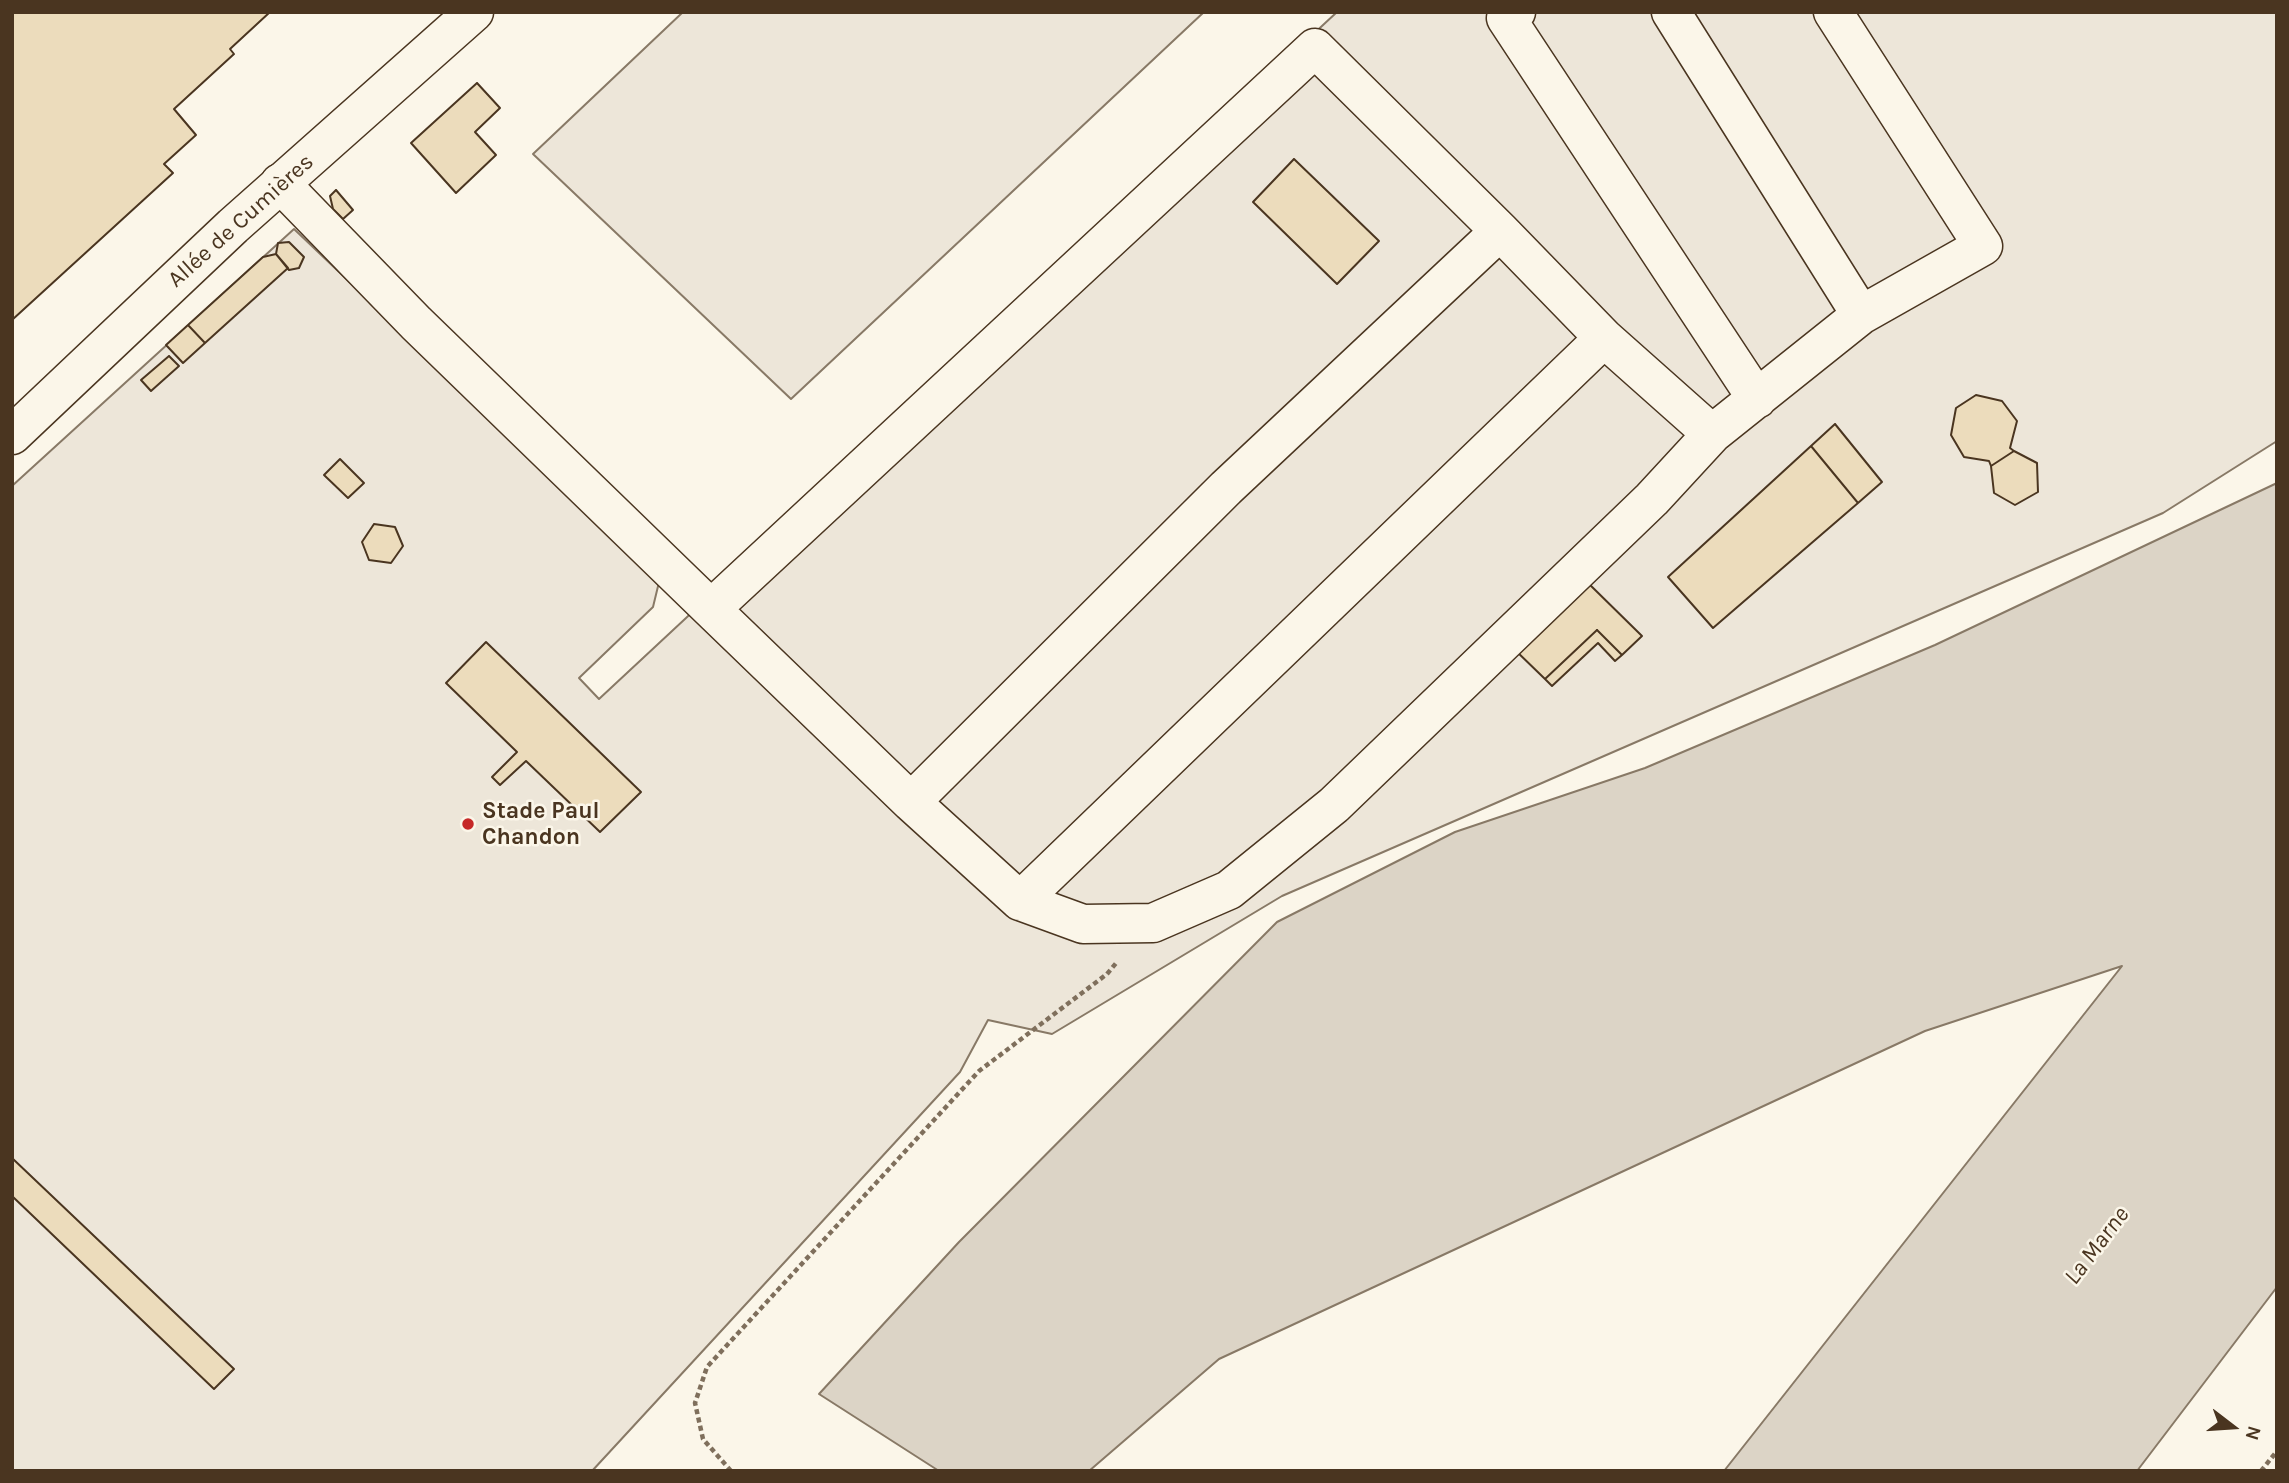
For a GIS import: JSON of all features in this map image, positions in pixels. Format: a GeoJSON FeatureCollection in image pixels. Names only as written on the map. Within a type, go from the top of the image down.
{"type":"FeatureCollection","features":[{"type":"Feature","properties":{"kind":"main road","name":"Allée de Cumières"},"geometry":{"type":"LineString","coordinates":[[12,435],[280,183],[474,12]]}},
{"type":"Feature","properties":{"kind":"main road"},"geometry":{"type":"LineString","coordinates":[[1516,12],[1506,18],[1757,399]]}},
{"type":"Feature","properties":{"kind":"main road"},"geometry":{"type":"LineString","coordinates":[[1671,12],[1861,315]]}},
{"type":"Feature","properties":{"kind":"main road"},"geometry":{"type":"LineString","coordinates":[[280,183],[416,323],[911,802],[1020,901],[1083,924],[1153,923],[1229,890],[1334,805],[1642,509],[1712,434],[1861,315],[1983,246],[1833,12]]}},
{"type":"Feature","properties":{"kind":"main road"},"geometry":{"type":"LineString","coordinates":[[711,608],[1315,48],[1604,338],[1712,434]]}},
{"type":"Feature","properties":{"kind":"main road"},"geometry":{"type":"LineString","coordinates":[[911,802],[1226,488],[1500,231]]}},
{"type":"Feature","properties":{"kind":"main road"},"geometry":{"type":"LineString","coordinates":[[1020,901],[1604,338]]}},
{"type":"Feature","properties":{"kind":"path"},"geometry":{"type":"LineString","coordinates":[[731,1471],[703,1439],[695,1403],[707,1367],[979,1071],[1107,974],[1153,923]]}},
{"type":"Feature","properties":{"kind":"path"},"geometry":{"type":"LineString","coordinates":[[2261,1471],[2277,1451]]}},
{"type":"Feature","properties":{"kind":"shaded area"},"geometry":{"type":"Polygon","coordinates":[[[683,12],[1204,12],[791,399],[533,154],[683,12]]]}},
{"type":"Feature","properties":{"kind":"shaded area"},"geometry":{"type":"Polygon","coordinates":[[[1337,12],[2277,12],[2277,441],[2163,513],[1282,896],[1052,1034],[988,1020],[960,1072],[592,1471],[12,1471],[12,486],[294,229],[660,578],[653,607],[579,678],[599,699],[1337,12]]]}},
{"type":"Feature","properties":{"kind":"water","name":"La Marne"},"geometry":{"type":"Polygon","coordinates":[[[2277,483],[2277,1287],[2137,1471],[1724,1471],[2122,966],[1925,1031],[1219,1359],[1089,1471],[939,1471],[819,1394],[959,1242],[1277,922],[1455,832],[1645,768],[1935,645],[2277,483]]]}},
{"type":"Feature","properties":{"kind":"building"},"geometry":{"type":"Polygon","coordinates":[[[12,12],[270,12],[230,49],[234,54],[174,109],[196,135],[164,164],[173,173],[12,320],[12,12]]]}},
{"type":"Feature","properties":{"kind":"building"},"geometry":{"type":"Polygon","coordinates":[[[477,83],[500,108],[475,132],[496,155],[456,193],[411,143],[477,83]]]}},
{"type":"Feature","properties":{"kind":"building"},"geometry":{"type":"Polygon","coordinates":[[[1294,159],[1379,241],[1337,284],[1253,202],[1294,159]]]}},
{"type":"Feature","properties":{"kind":"building"},"geometry":{"type":"Polygon","coordinates":[[[336,190],[353,210],[343,219],[333,209],[330,196],[336,190]]]}},
{"type":"Feature","properties":{"kind":"building"},"geometry":{"type":"Polygon","coordinates":[[[289,242],[304,257],[299,268],[289,270],[276,254],[278,243],[289,242]]]}},
{"type":"Feature","properties":{"kind":"building"},"geometry":{"type":"Polygon","coordinates":[[[276,254],[288,268],[205,343],[188,325],[263,257],[276,254]]]}},
{"type":"Feature","properties":{"kind":"building"},"geometry":{"type":"Polygon","coordinates":[[[188,325],[205,343],[183,363],[166,345],[188,325]]]}},
{"type":"Feature","properties":{"kind":"building"},"geometry":{"type":"Polygon","coordinates":[[[169,356],[179,366],[151,391],[141,380],[169,356]]]}},
{"type":"Feature","properties":{"kind":"building"},"geometry":{"type":"Polygon","coordinates":[[[1976,395],[2002,401],[2017,421],[2010,448],[2014,451],[1991,466],[1989,461],[1964,457],[1951,435],[1956,408],[1976,395]]]}},
{"type":"Feature","properties":{"kind":"building"},"geometry":{"type":"Polygon","coordinates":[[[1835,424],[1882,482],[1858,503],[1811,446],[1835,424]]]}},
{"type":"Feature","properties":{"kind":"building"},"geometry":{"type":"Polygon","coordinates":[[[1811,446],[1858,503],[1713,628],[1668,577],[1811,446]]]}},
{"type":"Feature","properties":{"kind":"building"},"geometry":{"type":"Polygon","coordinates":[[[2014,451],[2037,463],[2038,492],[2015,505],[1994,493],[1991,466],[2014,451]]]}},
{"type":"Feature","properties":{"kind":"building"},"geometry":{"type":"Polygon","coordinates":[[[340,459],[364,483],[348,498],[324,475],[340,459]]]}},
{"type":"Feature","properties":{"kind":"building"},"geometry":{"type":"Polygon","coordinates":[[[374,524],[395,527],[403,546],[391,563],[369,560],[362,542],[374,524]]]}},
{"type":"Feature","properties":{"kind":"building"},"geometry":{"type":"Polygon","coordinates":[[[1584,579],[1642,636],[1622,655],[1597,630],[1545,679],[1513,648],[1584,579]]]}},
{"type":"Feature","properties":{"kind":"building"},"geometry":{"type":"Polygon","coordinates":[[[1597,630],[1622,655],[1615,661],[1598,643],[1552,686],[1545,679],[1597,630]]]}},
{"type":"Feature","properties":{"kind":"building"},"geometry":{"type":"Polygon","coordinates":[[[486,642],[641,792],[600,832],[526,761],[500,785],[492,777],[517,752],[446,683],[486,642]]]}},
{"type":"Feature","properties":{"kind":"building"},"geometry":{"type":"Polygon","coordinates":[[[12,1158],[234,1369],[214,1389],[12,1196],[12,1158]]]}},
{"type":"Feature","properties":{"kind":"place","name":"Stade Paul Chandon"},"geometry":{"type":"Point","coordinates":[468,824]}}]}
